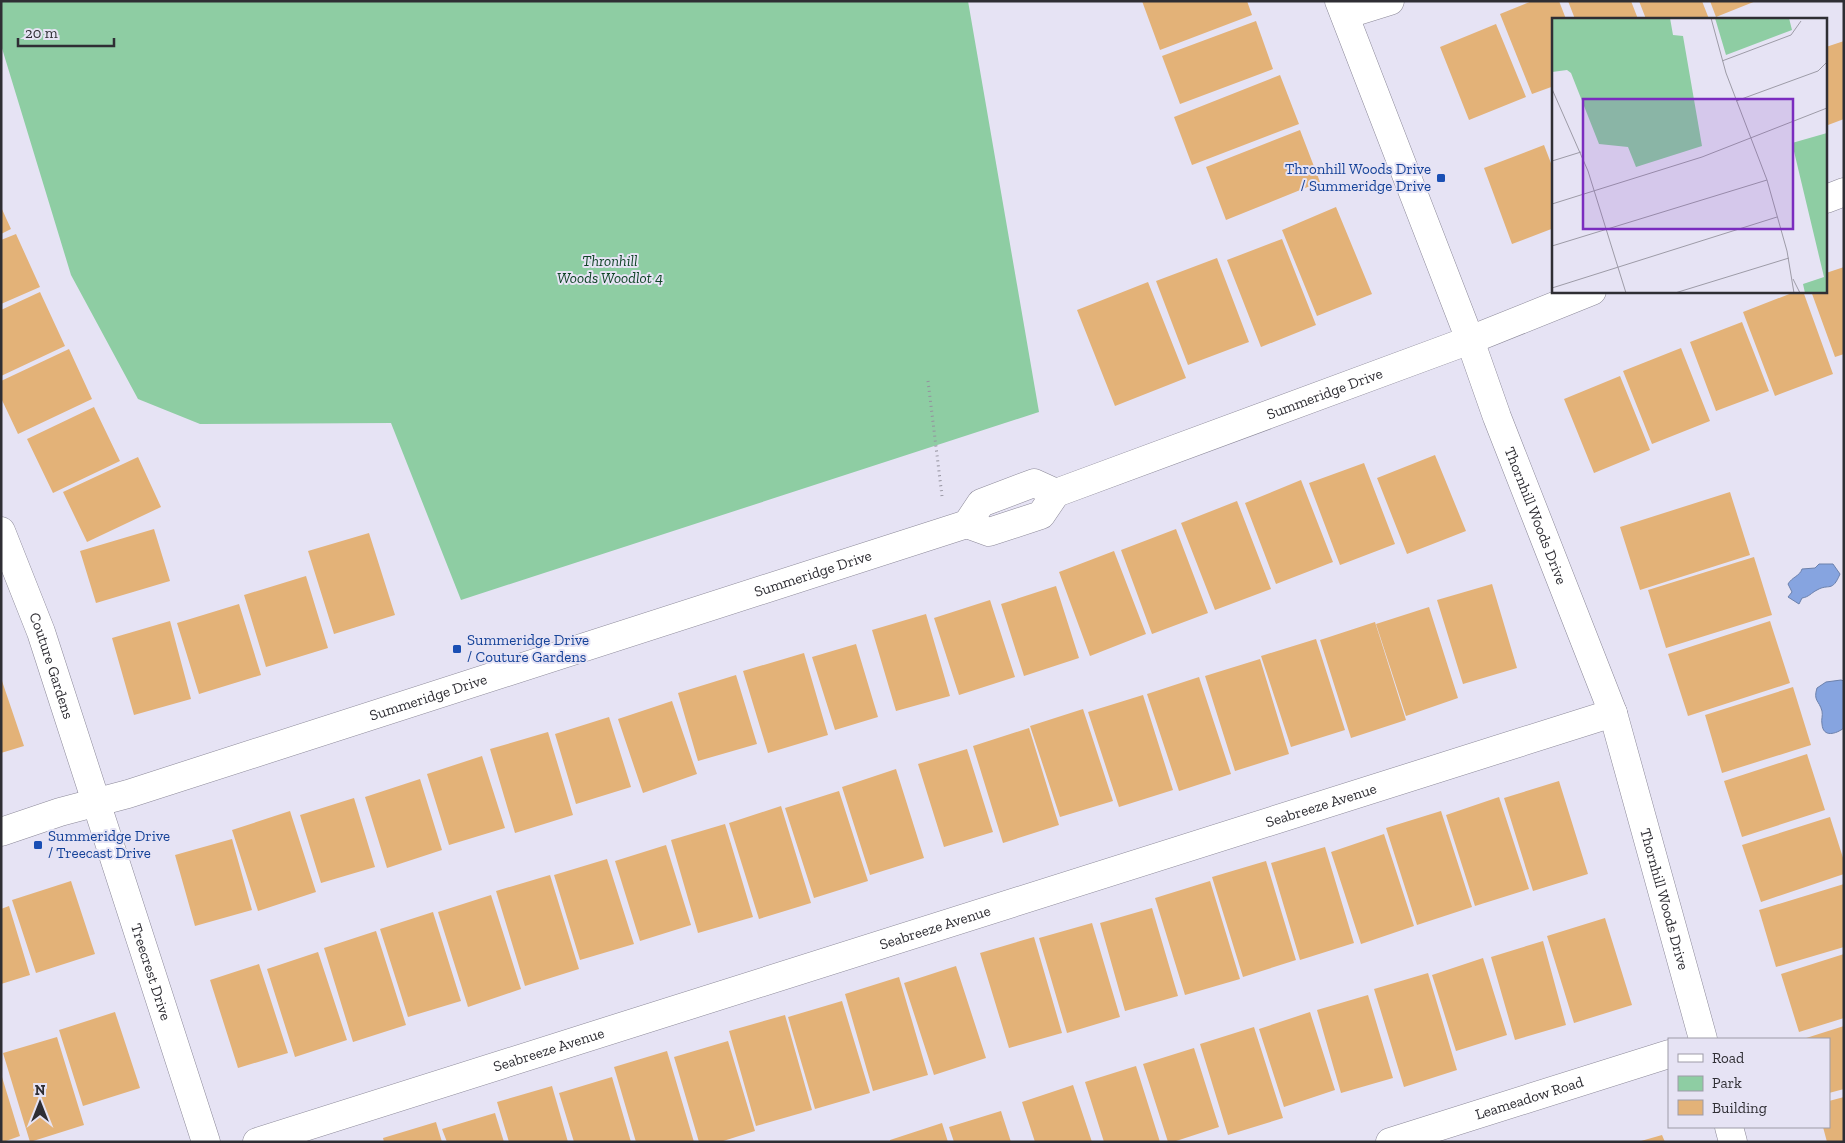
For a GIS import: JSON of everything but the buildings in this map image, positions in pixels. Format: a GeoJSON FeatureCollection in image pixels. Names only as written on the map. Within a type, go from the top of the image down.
{"type":"FeatureCollection","features":[{"type":"Feature","properties":{"kind":"street"},"geometry":{"type":"LineString","coordinates":[[1342,8],[1390,1]]}},
{"type":"Feature","properties":{"kind":"street","name":"Thornhill Woods Drive"},"geometry":{"type":"LineString","coordinates":[[1342,8],[1470,340],[1497,417],[1613,713],[1703,1038]]}},
{"type":"Feature","properties":{"kind":"street"},"geometry":{"type":"LineString","coordinates":[[1828,198],[1844,192]]}},
{"type":"Feature","properties":{"kind":"street","name":"Summeridge Drive"},"geometry":{"type":"LineString","coordinates":[[1,832],[96,802],[128,794],[967,524],[989,532],[1041,515],[1056,493],[1470,340],[1590,292]]}},
{"type":"Feature","properties":{"kind":"street","name":"Couture Gardens"},"geometry":{"type":"LineString","coordinates":[[1,531],[41,632],[96,802]]}},
{"type":"Feature","properties":{"kind":"street","name":"Seabreeze Avenue"},"geometry":{"type":"LineString","coordinates":[[257,1142],[1613,713]]}},
{"type":"Feature","properties":{"kind":"street","name":"Treecrest Drive"},"geometry":{"type":"LineString","coordinates":[[96,802],[206,1142]]}},
{"type":"Feature","properties":{"kind":"street","name":"Leameadow Road"},"geometry":{"type":"LineString","coordinates":[[1390,1142],[1668,1054]]}},
{"type":"Feature","properties":{"kind":"street"},"geometry":{"type":"LineString","coordinates":[[1729,1128],[1733,1142]]}},
{"type":"Feature","properties":{"kind":"path"},"geometry":{"type":"LineString","coordinates":[[928,381],[942,496]]}},
{"type":"Feature","properties":{"kind":"green space","name":"Thronhill Woods Woodlot 4"},"geometry":{"type":"Polygon","coordinates":[[[1,1],[968,1],[1039,412],[461,600],[391,423],[200,424],[138,399],[71,275],[1,45],[1,1]]]}},
{"type":"Feature","properties":{"kind":"water"},"geometry":{"type":"Polygon","coordinates":[[[1819,564],[1833,564],[1840,574],[1835,584],[1821,588],[1802,598],[1799,604],[1788,597],[1792,592],[1788,584],[1802,569],[1815,568],[1819,564]]]}},
{"type":"Feature","properties":{"kind":"water"},"geometry":{"type":"Polygon","coordinates":[[[1844,681],[1844,728],[1830,734],[1823,728],[1822,711],[1816,698],[1816,692],[1817,688],[1826,682],[1844,681]]]}},
{"type":"Feature","properties":{"kind":"place","name":"Thronhill Woods Drive / Summeridge Drive"},"geometry":{"type":"Point","coordinates":[1441,178]}},
{"type":"Feature","properties":{"kind":"place","name":"Summeridge Drive / Couture Gardens"},"geometry":{"type":"Point","coordinates":[457,649]}},
{"type":"Feature","properties":{"kind":"place","name":"Summeridge Drive / Treecast Drive"},"geometry":{"type":"Point","coordinates":[38,845]}}]}
